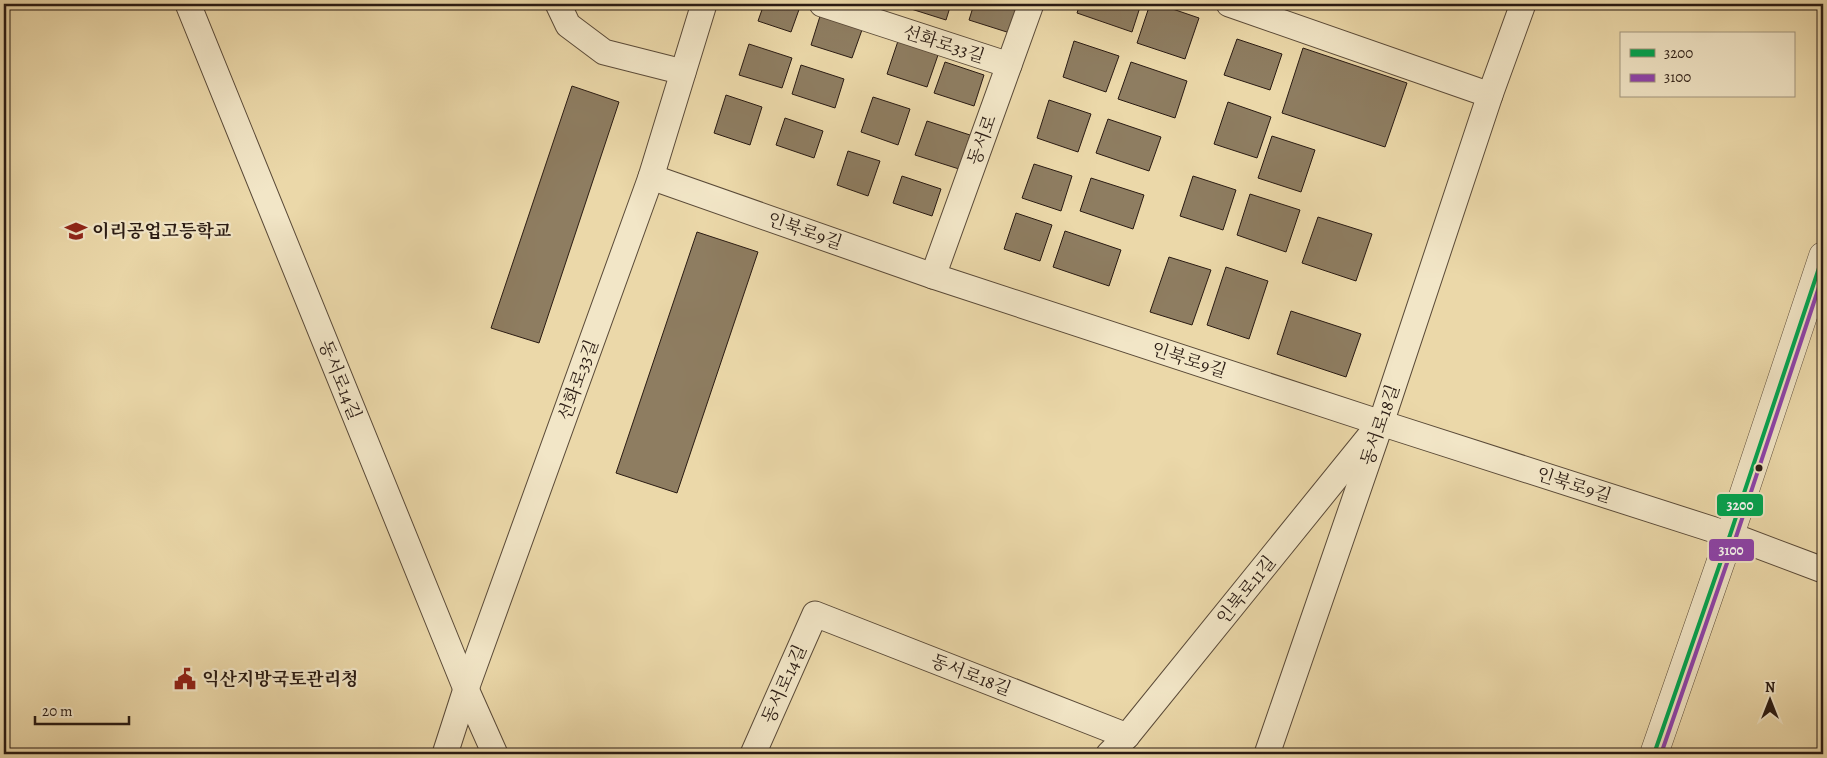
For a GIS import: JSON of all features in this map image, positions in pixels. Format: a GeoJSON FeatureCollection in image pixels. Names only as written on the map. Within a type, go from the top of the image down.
{"type":"FeatureCollection","features":[{"type":"Feature","properties":{"kind":"street","name":"동서로14길"},"geometry":{"type":"LineString","coordinates":[[188,4],[466,689],[496,754]]}},
{"type":"Feature","properties":{"kind":"street"},"geometry":{"type":"LineString","coordinates":[[558,4],[568,25],[604,52],[683,72]]}},
{"type":"Feature","properties":{"kind":"street","name":"선화로33길"},"geometry":{"type":"LineString","coordinates":[[445,754],[466,689],[651,177],[704,4]]}},
{"type":"Feature","properties":{"kind":"street","name":"선화로33길"},"geometry":{"type":"LineString","coordinates":[[822,4],[1009,65]]}},
{"type":"Feature","properties":{"kind":"street","name":"동서로"},"geometry":{"type":"LineString","coordinates":[[933,276],[1031,4]]}},
{"type":"Feature","properties":{"kind":"street"},"geometry":{"type":"LineString","coordinates":[[1229,4],[1490,95]]}},
{"type":"Feature","properties":{"kind":"street","name":"동서로18길"},"geometry":{"type":"LineString","coordinates":[[1267,754],[1490,95],[1523,4]]}},
{"type":"Feature","properties":{"kind":"street","name":"인북로9길"},"geometry":{"type":"LineString","coordinates":[[651,177],[933,276],[1380,423],[1730,535],[1823,570]]}},
{"type":"Feature","properties":{"kind":"street"},"geometry":{"type":"LineString","coordinates":[[1654,754],[1730,535],[1823,256]]}},
{"type":"Feature","properties":{"kind":"street","name":"인북로11길"},"geometry":{"type":"LineString","coordinates":[[1109,754],[1127,736],[1380,423]]}},
{"type":"Feature","properties":{"kind":"street","name":"동서로14길"},"geometry":{"type":"LineString","coordinates":[[753,754],[815,614]]}},
{"type":"Feature","properties":{"kind":"street","name":"동서로18길"},"geometry":{"type":"LineString","coordinates":[[815,614],[1127,736]]}},
{"type":"Feature","properties":{"kind":"building"},"geometry":{"type":"Polygon","coordinates":[[[764,4],[801,4],[791,32],[758,21],[764,4]]]}},
{"type":"Feature","properties":{"kind":"building"},"geometry":{"type":"Polygon","coordinates":[[[910,4],[951,4],[946,20],[908,8],[910,4]]]}},
{"type":"Feature","properties":{"kind":"building"},"geometry":{"type":"Polygon","coordinates":[[[974,4],[1020,4],[1010,33],[969,20],[974,4]]]}},
{"type":"Feature","properties":{"kind":"building"},"geometry":{"type":"Polygon","coordinates":[[[1080,4],[1141,4],[1132,32],[1077,13],[1080,4]]]}},
{"type":"Feature","properties":{"kind":"building"},"geometry":{"type":"Polygon","coordinates":[[[1150,4],[1158,4],[1199,18],[1185,59],[1137,43],[1150,4]]]}},
{"type":"Feature","properties":{"kind":"building"},"geometry":{"type":"Polygon","coordinates":[[[821,13],[863,27],[852,58],[811,45],[821,13]]]}},
{"type":"Feature","properties":{"kind":"building"},"geometry":{"type":"Polygon","coordinates":[[[1237,39],[1282,54],[1270,90],[1224,75],[1237,39]]]}},
{"type":"Feature","properties":{"kind":"building"},"geometry":{"type":"Polygon","coordinates":[[[898,41],[938,55],[927,87],[887,74],[898,41]]]}},
{"type":"Feature","properties":{"kind":"building"},"geometry":{"type":"Polygon","coordinates":[[[1074,41],[1119,56],[1106,92],[1063,77],[1074,41]]]}},
{"type":"Feature","properties":{"kind":"building"},"geometry":{"type":"Polygon","coordinates":[[[749,44],[792,58],[782,88],[739,75],[749,44]]]}},
{"type":"Feature","properties":{"kind":"building"},"geometry":{"type":"Polygon","coordinates":[[[1303,48],[1407,83],[1385,147],[1282,113],[1303,48]]]}},
{"type":"Feature","properties":{"kind":"building"},"geometry":{"type":"Polygon","coordinates":[[[945,62],[984,75],[974,106],[934,93],[945,62]]]}},
{"type":"Feature","properties":{"kind":"building"},"geometry":{"type":"Polygon","coordinates":[[[1131,62],[1187,81],[1175,118],[1118,99],[1131,62]]]}},
{"type":"Feature","properties":{"kind":"building"},"geometry":{"type":"Polygon","coordinates":[[[801,65],[844,79],[835,108],[792,94],[801,65]]]}},
{"type":"Feature","properties":{"kind":"building"},"geometry":{"type":"Polygon","coordinates":[[[572,86],[619,102],[539,343],[491,328],[572,86]]]}},
{"type":"Feature","properties":{"kind":"building"},"geometry":{"type":"Polygon","coordinates":[[[726,95],[762,107],[750,145],[714,133],[726,95]]]}},
{"type":"Feature","properties":{"kind":"building"},"geometry":{"type":"Polygon","coordinates":[[[873,97],[910,109],[898,145],[861,132],[873,97]]]}},
{"type":"Feature","properties":{"kind":"building"},"geometry":{"type":"Polygon","coordinates":[[[1049,100],[1091,114],[1078,152],[1037,138],[1049,100]]]}},
{"type":"Feature","properties":{"kind":"building"},"geometry":{"type":"Polygon","coordinates":[[[1228,102],[1271,117],[1257,158],[1214,144],[1228,102]]]}},
{"type":"Feature","properties":{"kind":"building"},"geometry":{"type":"Polygon","coordinates":[[[785,118],[823,131],[814,158],[776,145],[785,118]]]}},
{"type":"Feature","properties":{"kind":"building"},"geometry":{"type":"Polygon","coordinates":[[[1108,119],[1161,137],[1149,171],[1096,153],[1108,119]]]}},
{"type":"Feature","properties":{"kind":"building"},"geometry":{"type":"Polygon","coordinates":[[[927,121],[970,135],[959,169],[915,155],[927,121]]]}},
{"type":"Feature","properties":{"kind":"building"},"geometry":{"type":"Polygon","coordinates":[[[1272,136],[1315,150],[1301,192],[1258,178],[1272,136]]]}},
{"type":"Feature","properties":{"kind":"building"},"geometry":{"type":"Polygon","coordinates":[[[848,151],[880,161],[868,196],[837,185],[848,151]]]}},
{"type":"Feature","properties":{"kind":"building"},"geometry":{"type":"Polygon","coordinates":[[[1034,164],[1072,176],[1061,211],[1022,198],[1034,164]]]}},
{"type":"Feature","properties":{"kind":"building"},"geometry":{"type":"Polygon","coordinates":[[[902,176],[941,189],[932,216],[893,203],[902,176]]]}},
{"type":"Feature","properties":{"kind":"building"},"geometry":{"type":"Polygon","coordinates":[[[1193,176],[1236,190],[1223,230],[1180,216],[1193,176]]]}},
{"type":"Feature","properties":{"kind":"building"},"geometry":{"type":"Polygon","coordinates":[[[1091,178],[1144,195],[1133,229],[1080,211],[1091,178]]]}},
{"type":"Feature","properties":{"kind":"building"},"geometry":{"type":"Polygon","coordinates":[[[1250,194],[1300,210],[1286,252],[1237,235],[1250,194]]]}},
{"type":"Feature","properties":{"kind":"building"},"geometry":{"type":"Polygon","coordinates":[[[1016,213],[1052,225],[1040,261],[1004,249],[1016,213]]]}},
{"type":"Feature","properties":{"kind":"building"},"geometry":{"type":"Polygon","coordinates":[[[1318,217],[1372,234],[1356,281],[1302,263],[1318,217]]]}},
{"type":"Feature","properties":{"kind":"building"},"geometry":{"type":"Polygon","coordinates":[[[1065,231],[1121,250],[1109,286],[1053,267],[1065,231]]]}},
{"type":"Feature","properties":{"kind":"building"},"geometry":{"type":"Polygon","coordinates":[[[697,232],[758,252],[677,493],[616,473],[697,232]]]}},
{"type":"Feature","properties":{"kind":"building"},"geometry":{"type":"Polygon","coordinates":[[[1169,257],[1211,270],[1192,325],[1150,312],[1169,257]]]}},
{"type":"Feature","properties":{"kind":"building"},"geometry":{"type":"Polygon","coordinates":[[[1226,267],[1268,281],[1249,339],[1207,325],[1226,267]]]}},
{"type":"Feature","properties":{"kind":"building"},"geometry":{"type":"Polygon","coordinates":[[[1291,311],[1361,334],[1346,377],[1277,354],[1291,311]]]}},
{"type":"Feature","properties":{"kind":"transit line","name":"3200"},"geometry":{"type":"LineString","coordinates":[[1654,754],[1730,535],[1823,256]]}},
{"type":"Feature","properties":{"kind":"transit line","name":"3100"},"geometry":{"type":"LineString","coordinates":[[1661,754],[1736,537],[1823,275]]}},
{"type":"Feature","properties":{"kind":"place","name":"이리공업고등학교"},"geometry":{"type":"Point","coordinates":[76,231]}},
{"type":"Feature","properties":{"kind":"place","name":"익산지방국토관리청"},"geometry":{"type":"Point","coordinates":[185,679]}}]}
